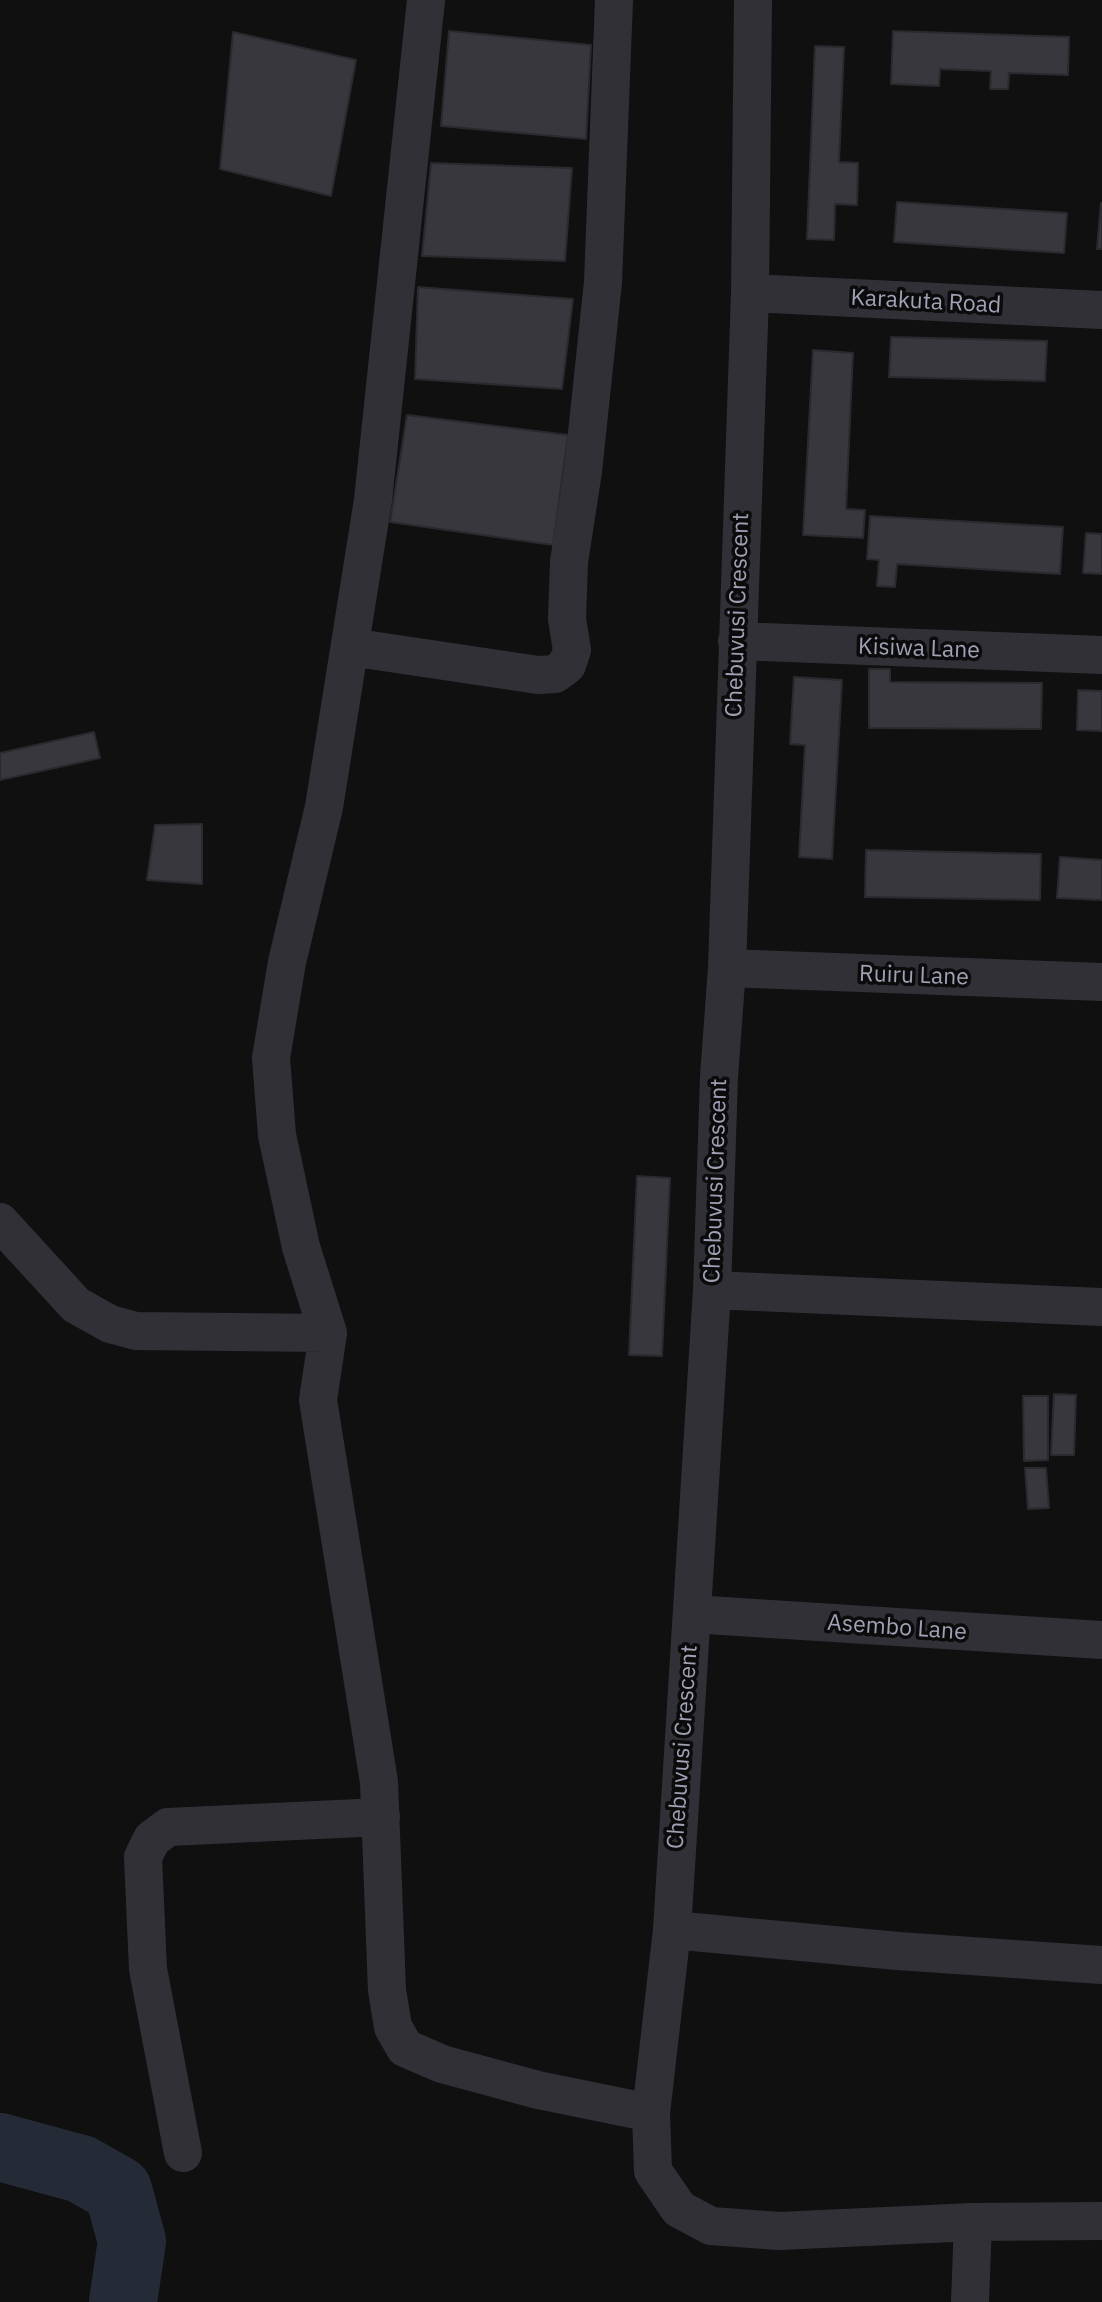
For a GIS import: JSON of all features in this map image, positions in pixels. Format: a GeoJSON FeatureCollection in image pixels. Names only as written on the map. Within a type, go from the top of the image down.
{"type":"FeatureCollection","features":[{"type":"Feature","properties":{"kind":"street"},"geometry":{"type":"LineString","coordinates":[[426,0],[373,500],[324,807],[287,962],[271,1058],[277,1135],[301,1247],[328,1333],[318,1400],[379,1782],[387,1990],[393,2026],[405,2048],[442,2064],[503,2081],[651,2112]]}},
{"type":"Feature","properties":{"kind":"street"},"geometry":{"type":"LineString","coordinates":[[350,647],[538,675],[555,674],[567,665],[572,650],[567,620],[569,562],[583,471],[603,282],[614,0]]}},
{"type":"Feature","properties":{"kind":"street","name":"Chebuvusi Crescent"},"geometry":{"type":"LineString","coordinates":[[753,0],[750,293],[727,968],[719,1077],[712,1290],[692,1614],[671,1930],[651,2112],[653,2171],[679,2209],[711,2225],[779,2231],[973,2222],[1102,2221]]}},
{"type":"Feature","properties":{"kind":"street","name":"Karakuta Road"},"geometry":{"type":"LineString","coordinates":[[750,293],[1102,310]]}},
{"type":"Feature","properties":{"kind":"street","name":"Kisiwa Lane"},"geometry":{"type":"LineString","coordinates":[[737,641],[1102,655]]}},
{"type":"Feature","properties":{"kind":"street","name":"Ruiru Lane"},"geometry":{"type":"LineString","coordinates":[[727,968],[1102,982]]}},
{"type":"Feature","properties":{"kind":"street"},"geometry":{"type":"LineString","coordinates":[[0,1222],[76,1305],[110,1324],[136,1331],[328,1333]]}},
{"type":"Feature","properties":{"kind":"street"},"geometry":{"type":"LineString","coordinates":[[712,1290],[1102,1307]]}},
{"type":"Feature","properties":{"kind":"street","name":"Asembo Lane"},"geometry":{"type":"LineString","coordinates":[[692,1614],[1102,1640]]}},
{"type":"Feature","properties":{"kind":"street"},"geometry":{"type":"LineString","coordinates":[[183,2153],[148,1969],[144,1857],[152,1839],[168,1827],[381,1817]]}},
{"type":"Feature","properties":{"kind":"street"},"geometry":{"type":"LineString","coordinates":[[671,1930],[912,1952],[1102,1965]]}},
{"type":"Feature","properties":{"kind":"street"},"geometry":{"type":"LineString","coordinates":[[970,2302],[973,2222]]}},
{"type":"Feature","properties":{"kind":"building"},"geometry":{"type":"Polygon","coordinates":[[[449,31],[591,45],[586,139],[441,126],[449,31]]]}},
{"type":"Feature","properties":{"kind":"building"},"geometry":{"type":"Polygon","coordinates":[[[893,31],[1069,37],[1068,75],[1009,73],[1008,89],[990,89],[991,71],[940,69],[939,86],[891,84],[893,31]]]}},
{"type":"Feature","properties":{"kind":"building"},"geometry":{"type":"Polygon","coordinates":[[[233,32],[356,60],[331,196],[220,169],[233,32]]]}},
{"type":"Feature","properties":{"kind":"building"},"geometry":{"type":"Polygon","coordinates":[[[815,46],[844,47],[839,162],[858,163],[857,205],[835,204],[834,240],[807,239],[815,46]]]}},
{"type":"Feature","properties":{"kind":"building"},"geometry":{"type":"Polygon","coordinates":[[[431,163],[572,168],[565,261],[422,256],[431,163]]]}},
{"type":"Feature","properties":{"kind":"building"},"geometry":{"type":"Polygon","coordinates":[[[897,202],[1067,213],[1064,253],[894,242],[897,202]]]}},
{"type":"Feature","properties":{"kind":"building"},"geometry":{"type":"Polygon","coordinates":[[[1101,203],[1102,249],[1097,249],[1101,203]]]}},
{"type":"Feature","properties":{"kind":"building"},"geometry":{"type":"Polygon","coordinates":[[[418,287],[573,299],[562,389],[415,379],[418,287]]]}},
{"type":"Feature","properties":{"kind":"building"},"geometry":{"type":"Polygon","coordinates":[[[891,337],[1047,341],[1045,381],[889,377],[891,337]]]}},
{"type":"Feature","properties":{"kind":"building"},"geometry":{"type":"Polygon","coordinates":[[[813,350],[853,353],[846,509],[865,510],[863,538],[803,535],[813,350]]]}},
{"type":"Feature","properties":{"kind":"building"},"geometry":{"type":"Polygon","coordinates":[[[407,415],[568,435],[553,545],[390,522],[407,415]]]}},
{"type":"Feature","properties":{"kind":"building"},"geometry":{"type":"Polygon","coordinates":[[[870,516],[1063,527],[1060,574],[897,564],[895,587],[877,586],[879,560],[867,559],[870,516]]]}},
{"type":"Feature","properties":{"kind":"building"},"geometry":{"type":"Polygon","coordinates":[[[1086,533],[1102,534],[1102,574],[1083,573],[1086,533]]]}},
{"type":"Feature","properties":{"kind":"building"},"geometry":{"type":"Polygon","coordinates":[[[869,669],[890,669],[890,682],[1042,683],[1041,729],[869,728],[869,669]]]}},
{"type":"Feature","properties":{"kind":"building"},"geometry":{"type":"Polygon","coordinates":[[[794,677],[842,680],[832,859],[799,857],[805,745],[790,744],[794,677]]]}},
{"type":"Feature","properties":{"kind":"building"},"geometry":{"type":"Polygon","coordinates":[[[1078,690],[1102,691],[1102,731],[1077,730],[1078,690]]]}},
{"type":"Feature","properties":{"kind":"building"},"geometry":{"type":"Polygon","coordinates":[[[94,732],[100,758],[0,780],[0,753],[94,732]]]}},
{"type":"Feature","properties":{"kind":"building"},"geometry":{"type":"Polygon","coordinates":[[[202,824],[202,884],[147,880],[155,825],[202,824]]]}},
{"type":"Feature","properties":{"kind":"building"},"geometry":{"type":"Polygon","coordinates":[[[866,850],[1041,854],[1040,900],[865,897],[866,850]]]}},
{"type":"Feature","properties":{"kind":"building"},"geometry":{"type":"Polygon","coordinates":[[[1060,857],[1102,860],[1102,900],[1057,898],[1060,857]]]}},
{"type":"Feature","properties":{"kind":"building"},"geometry":{"type":"Polygon","coordinates":[[[637,1176],[670,1178],[662,1356],[629,1355],[637,1176]]]}},
{"type":"Feature","properties":{"kind":"building"},"geometry":{"type":"Polygon","coordinates":[[[1054,1394],[1076,1395],[1074,1455],[1051,1455],[1054,1394]]]}},
{"type":"Feature","properties":{"kind":"building"},"geometry":{"type":"Polygon","coordinates":[[[1023,1396],[1048,1396],[1048,1460],[1024,1461],[1023,1396]]]}},
{"type":"Feature","properties":{"kind":"building"},"geometry":{"type":"Polygon","coordinates":[[[1025,1468],[1046,1468],[1049,1508],[1028,1509],[1025,1468]]]}},
{"type":"Feature","properties":{"kind":"waterway"},"geometry":{"type":"LineString","coordinates":[[0,2147],[81,2169],[118,2190],[132,2241],[123,2302]]}}]}
